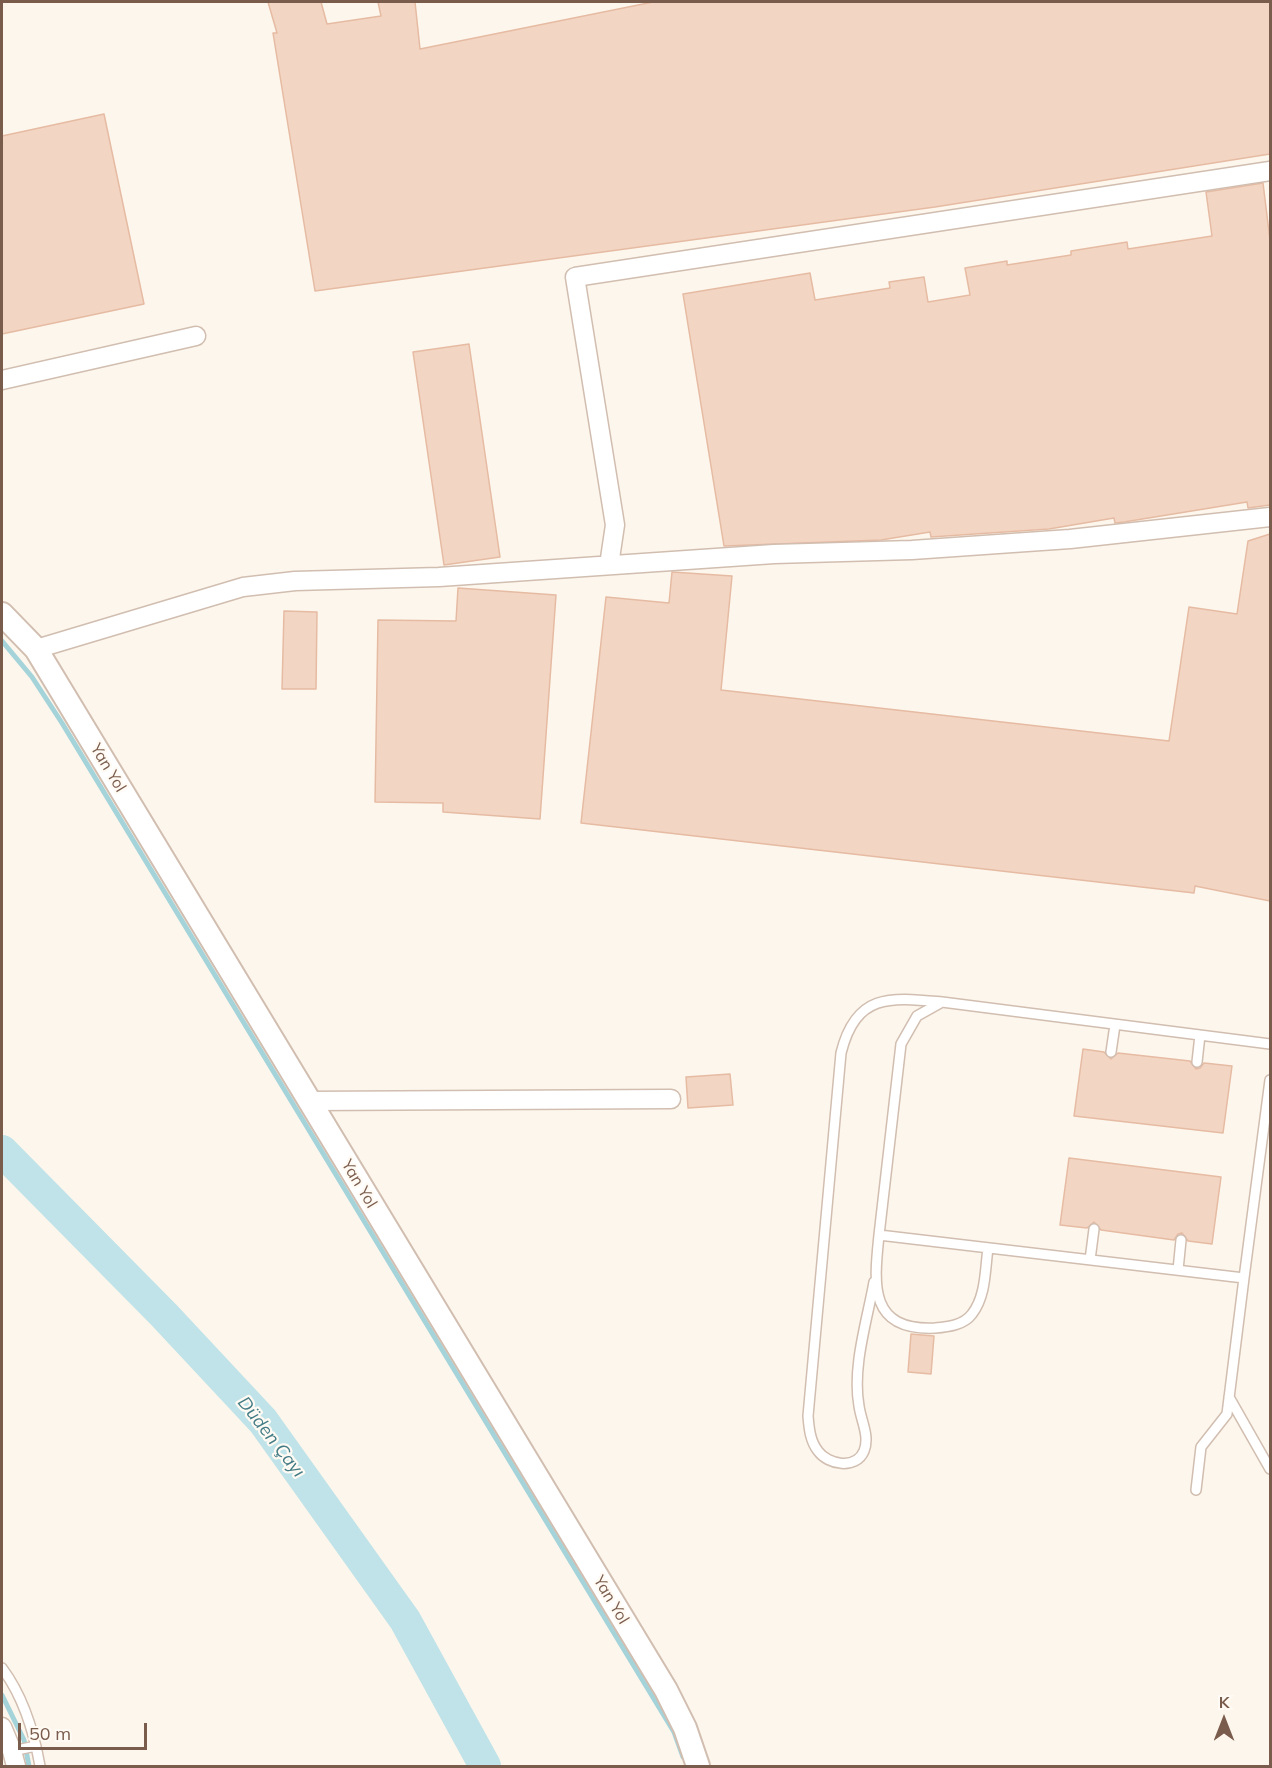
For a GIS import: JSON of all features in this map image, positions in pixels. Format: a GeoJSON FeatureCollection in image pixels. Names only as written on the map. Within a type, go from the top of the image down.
{"type":"FeatureCollection","features":[{"type":"Feature","properties":{"kind":"street"},"geometry":{"type":"LineString","coordinates":[[609,565],[615,525],[574,277],[1270,171]]}},
{"type":"Feature","properties":{"kind":"street"},"geometry":{"type":"LineString","coordinates":[[2,380],[196,336]]}},
{"type":"Feature","properties":{"kind":"street"},"geometry":{"type":"LineString","coordinates":[[36,649],[243,587],[295,581],[439,577],[1070,539],[1270,517]]}},
{"type":"Feature","properties":{"kind":"street","name":"Yan Yol"},"geometry":{"type":"LineString","coordinates":[[2,614],[36,649],[666,1690],[688,1736],[698,1767]]}},
{"type":"Feature","properties":{"kind":"street"},"geometry":{"type":"LineString","coordinates":[[308,1101],[670,1099]]}},
{"type":"Feature","properties":{"kind":"street"},"geometry":{"type":"LineString","coordinates":[[2,1727],[14,1756]]}},
{"type":"Feature","properties":{"kind":"lane"},"geometry":{"type":"LineString","coordinates":[[942,1002],[917,1016],[901,1044],[874,1282],[857,1377],[859,1406],[866,1443],[863,1453],[857,1460],[847,1464],[836,1463],[826,1460],[818,1452],[809,1430],[808,1416],[841,1053],[846,1032],[854,1020],[872,1004],[893,999],[942,1002],[1270,1044]]}},
{"type":"Feature","properties":{"kind":"lane"},"geometry":{"type":"LineString","coordinates":[[1111,1052],[1115,1025]]}},
{"type":"Feature","properties":{"kind":"lane"},"geometry":{"type":"LineString","coordinates":[[1197,1062],[1200,1035]]}},
{"type":"Feature","properties":{"kind":"lane"},"geometry":{"type":"LineString","coordinates":[[1196,1490],[1201,1447],[1227,1414],[1270,1080]]}},
{"type":"Feature","properties":{"kind":"lane"},"geometry":{"type":"LineString","coordinates":[[1090,1260],[1094,1229]]}},
{"type":"Feature","properties":{"kind":"lane"},"geometry":{"type":"LineString","coordinates":[[879,1235],[1244,1278]]}},
{"type":"Feature","properties":{"kind":"lane"},"geometry":{"type":"LineString","coordinates":[[1178,1270],[1181,1240]]}},
{"type":"Feature","properties":{"kind":"lane"},"geometry":{"type":"LineString","coordinates":[[874,1282],[881,1306],[896,1322],[921,1328],[951,1327],[971,1316],[982,1296],[988,1248]]}},
{"type":"Feature","properties":{"kind":"lane"},"geometry":{"type":"LineString","coordinates":[[1229,1397],[1270,1469]]}},
{"type":"Feature","properties":{"kind":"lane"},"geometry":{"type":"LineString","coordinates":[[2,1668],[14,1684],[40,1767]]}},
{"type":"Feature","properties":{"kind":"lane"},"geometry":{"type":"LineString","coordinates":[[14,1756],[35,1746]]}},
{"type":"Feature","properties":{"kind":"building"},"geometry":{"type":"Polygon","coordinates":[[[268,2],[321,2],[327,24],[381,16],[378,2],[415,2],[420,49],[653,2],[1270,2],[1270,154],[935,207],[315,291],[273,33],[277,33],[268,2]]]}},
{"type":"Feature","properties":{"kind":"building"},"geometry":{"type":"Polygon","coordinates":[[[104,114],[144,304],[2,334],[2,136],[104,114]]]}},
{"type":"Feature","properties":{"kind":"building"},"geometry":{"type":"Polygon","coordinates":[[[1263,183],[1270,240],[1270,505],[1248,508],[1247,502],[1124,522],[1115,523],[1114,518],[1049,529],[931,537],[930,532],[881,540],[724,546],[683,294],[810,273],[815,300],[890,288],[889,282],[924,277],[928,302],[970,295],[965,268],[1007,261],[1007,265],[1071,255],[1071,251],[1127,242],[1128,249],[1212,236],[1206,192],[1263,183]]]}},
{"type":"Feature","properties":{"kind":"building"},"geometry":{"type":"Polygon","coordinates":[[[469,344],[500,557],[444,565],[413,352],[469,344]]]}},
{"type":"Feature","properties":{"kind":"building"},"geometry":{"type":"Polygon","coordinates":[[[1270,534],[1270,901],[1195,886],[1194,893],[581,823],[606,597],[669,603],[672,572],[732,576],[721,690],[1169,741],[1189,607],[1237,614],[1248,541],[1270,534]]]}},
{"type":"Feature","properties":{"kind":"building"},"geometry":{"type":"Polygon","coordinates":[[[458,588],[556,595],[540,819],[443,812],[443,803],[375,802],[378,620],[456,621],[458,588]]]}},
{"type":"Feature","properties":{"kind":"building"},"geometry":{"type":"Polygon","coordinates":[[[284,611],[317,612],[316,689],[282,689],[284,611]]]}},
{"type":"Feature","properties":{"kind":"building"},"geometry":{"type":"Polygon","coordinates":[[[1083,1049],[1104,1052],[1111,1059],[1118,1053],[1190,1061],[1196,1069],[1204,1063],[1232,1066],[1223,1133],[1074,1116],[1083,1049]]]}},
{"type":"Feature","properties":{"kind":"building"},"geometry":{"type":"Polygon","coordinates":[[[730,1074],[733,1105],[688,1108],[686,1077],[730,1074]]]}},
{"type":"Feature","properties":{"kind":"building"},"geometry":{"type":"Polygon","coordinates":[[[1069,1158],[1221,1177],[1212,1244],[1188,1241],[1182,1233],[1178,1234],[1174,1240],[1101,1230],[1094,1222],[1087,1228],[1060,1225],[1069,1158]]]}},
{"type":"Feature","properties":{"kind":"building"},"geometry":{"type":"Polygon","coordinates":[[[911,1334],[934,1336],[931,1374],[908,1372],[911,1334]]]}},
{"type":"Feature","properties":{"kind":"waterway"},"geometry":{"type":"LineString","coordinates":[[2,641],[32,677],[62,723],[674,1732],[683,1757]]}},
{"type":"Feature","properties":{"kind":"waterway","name":"Düden Çayı"},"geometry":{"type":"LineString","coordinates":[[2,1151],[164,1315],[263,1421],[405,1620],[485,1766]]}},
{"type":"Feature","properties":{"kind":"waterway"},"geometry":{"type":"LineString","coordinates":[[2,1695],[24,1740],[29,1766]]}}]}
